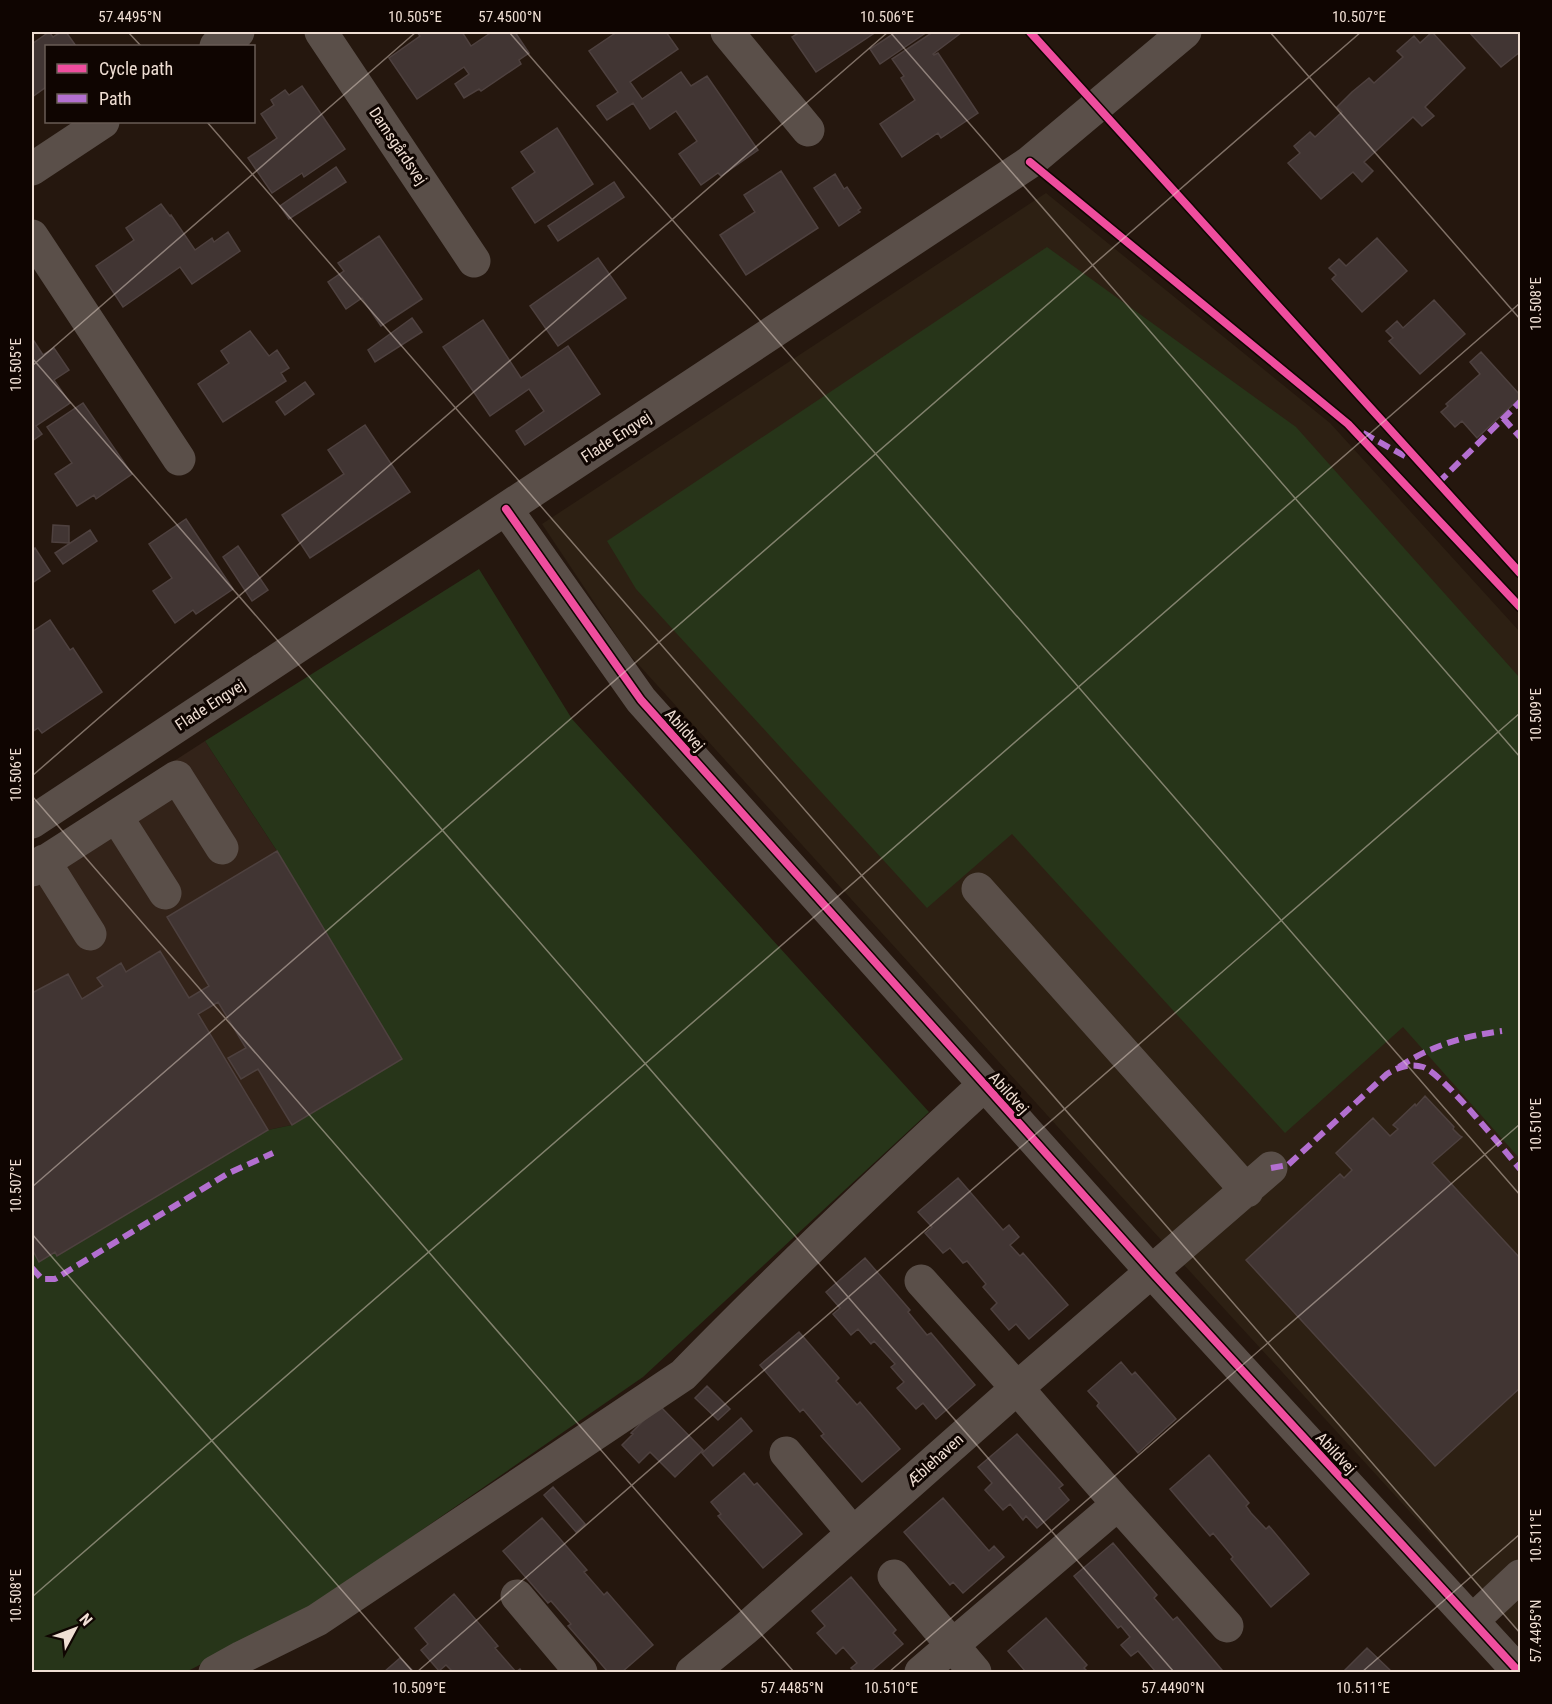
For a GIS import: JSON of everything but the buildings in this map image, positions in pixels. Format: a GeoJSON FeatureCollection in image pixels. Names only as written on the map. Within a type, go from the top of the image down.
{"type":"FeatureCollection","features":[{"type":"Feature","properties":{"kind":"street"},"geometry":{"type":"LineString","coordinates":[[218,45],[238,32]]}},
{"type":"Feature","properties":{"kind":"street","name":"Damsgårdsvej"},"geometry":{"type":"LineString","coordinates":[[321,32],[474,261]]}},
{"type":"Feature","properties":{"kind":"street"},"geometry":{"type":"LineString","coordinates":[[727,32],[808,130]]}},
{"type":"Feature","properties":{"kind":"street","name":"Flade Engvej"},"geometry":{"type":"LineString","coordinates":[[32,822],[1030,162],[1185,32]]}},
{"type":"Feature","properties":{"kind":"street"},"geometry":{"type":"LineString","coordinates":[[32,169],[101,123]]}},
{"type":"Feature","properties":{"kind":"street"},"geometry":{"type":"LineString","coordinates":[[32,236],[179,459]]}},
{"type":"Feature","properties":{"kind":"street","name":"Abildvej"},"geometry":{"type":"LineString","coordinates":[[506,509],[641,700],[1151,1270],[1472,1621],[1513,1670]]}},
{"type":"Feature","properties":{"kind":"street"},"geometry":{"type":"LineString","coordinates":[[112,769],[125,810],[165,893]]}},
{"type":"Feature","properties":{"kind":"street"},"geometry":{"type":"LineString","coordinates":[[90,933],[38,866],[177,777],[222,848]]}},
{"type":"Feature","properties":{"kind":"street"},"geometry":{"type":"LineString","coordinates":[[978,889],[1247,1191]]}},
{"type":"Feature","properties":{"kind":"street"},"geometry":{"type":"LineString","coordinates":[[215,1672],[317,1620],[683,1375],[852,1207],[984,1084]]}},
{"type":"Feature","properties":{"kind":"street","name":"Æblehaven"},"geometry":{"type":"LineString","coordinates":[[692,1672],[745,1629],[1151,1270],[1247,1191],[1271,1168]]}},
{"type":"Feature","properties":{"kind":"street"},"geometry":{"type":"LineString","coordinates":[[921,1281],[1227,1626]]}},
{"type":"Feature","properties":{"kind":"street"},"geometry":{"type":"LineString","coordinates":[[786,1454],[854,1533]]}},
{"type":"Feature","properties":{"kind":"street"},"geometry":{"type":"LineString","coordinates":[[921,1672],[1118,1504]]}},
{"type":"Feature","properties":{"kind":"street"},"geometry":{"type":"LineString","coordinates":[[894,1576],[975,1672]]}},
{"type":"Feature","properties":{"kind":"street"},"geometry":{"type":"LineString","coordinates":[[1472,1621],[1521,1576]]}},
{"type":"Feature","properties":{"kind":"street"},"geometry":{"type":"LineString","coordinates":[[517,1596],[581,1672]]}},
{"type":"Feature","properties":{"kind":"shaded area"},"geometry":{"type":"Polygon","coordinates":[[[1046,193],[1330,423],[1520,632],[1520,1632],[628,653],[542,524],[1046,193]]]}},
{"type":"Feature","properties":{"kind":"shaded area"},"geometry":{"type":"Polygon","coordinates":[[[205,741],[277,851],[402,1059],[292,1125],[268,1130],[57,1256],[55,1253],[39,1262],[32,1249],[32,853],[205,741]]]}},
{"type":"Feature","properties":{"kind":"green space"},"geometry":{"type":"Polygon","coordinates":[[[1047,247],[1296,427],[1520,678],[1520,1159],[1403,1027],[1285,1133],[1012,834],[927,908],[636,589],[607,541],[1047,247]]]}},
{"type":"Feature","properties":{"kind":"green space"},"geometry":{"type":"Polygon","coordinates":[[[479,569],[572,719],[929,1112],[643,1377],[306,1610],[186,1672],[32,1672],[32,1249],[39,1262],[55,1252],[57,1256],[268,1130],[292,1125],[402,1059],[277,851],[205,741],[479,569]]]}},
{"type":"Feature","properties":{"kind":"marked path"},"geometry":{"type":"LineString","coordinates":[[1438,483],[1520,402]]}},
{"type":"Feature","properties":{"kind":"marked path"},"geometry":{"type":"LineString","coordinates":[[1503,418],[1520,437]]}},
{"type":"Feature","properties":{"kind":"marked path"},"geometry":{"type":"LineString","coordinates":[[1363,433],[1410,459]]}},
{"type":"Feature","properties":{"kind":"marked path"},"geometry":{"type":"LineString","coordinates":[[1399,1067],[1423,1053],[1448,1043],[1502,1031]]}},
{"type":"Feature","properties":{"kind":"marked path"},"geometry":{"type":"LineString","coordinates":[[1271,1168],[1288,1165],[1387,1074],[1413,1065],[1423,1067],[1444,1083],[1473,1113],[1520,1169]]}},
{"type":"Feature","properties":{"kind":"marked path"},"geometry":{"type":"LineString","coordinates":[[32,1268],[42,1279],[55,1279],[227,1174],[273,1153]]}},
{"type":"Feature","properties":{"kind":"cycle path"},"geometry":{"type":"LineString","coordinates":[[1030,32],[1520,573]]}},
{"type":"Feature","properties":{"kind":"cycle path"},"geometry":{"type":"LineString","coordinates":[[1030,162],[1348,424],[1520,607]]}},
{"type":"Feature","properties":{"kind":"cycle path"},"geometry":{"type":"LineString","coordinates":[[506,509],[641,700],[1151,1271],[1519,1672]]}}]}
